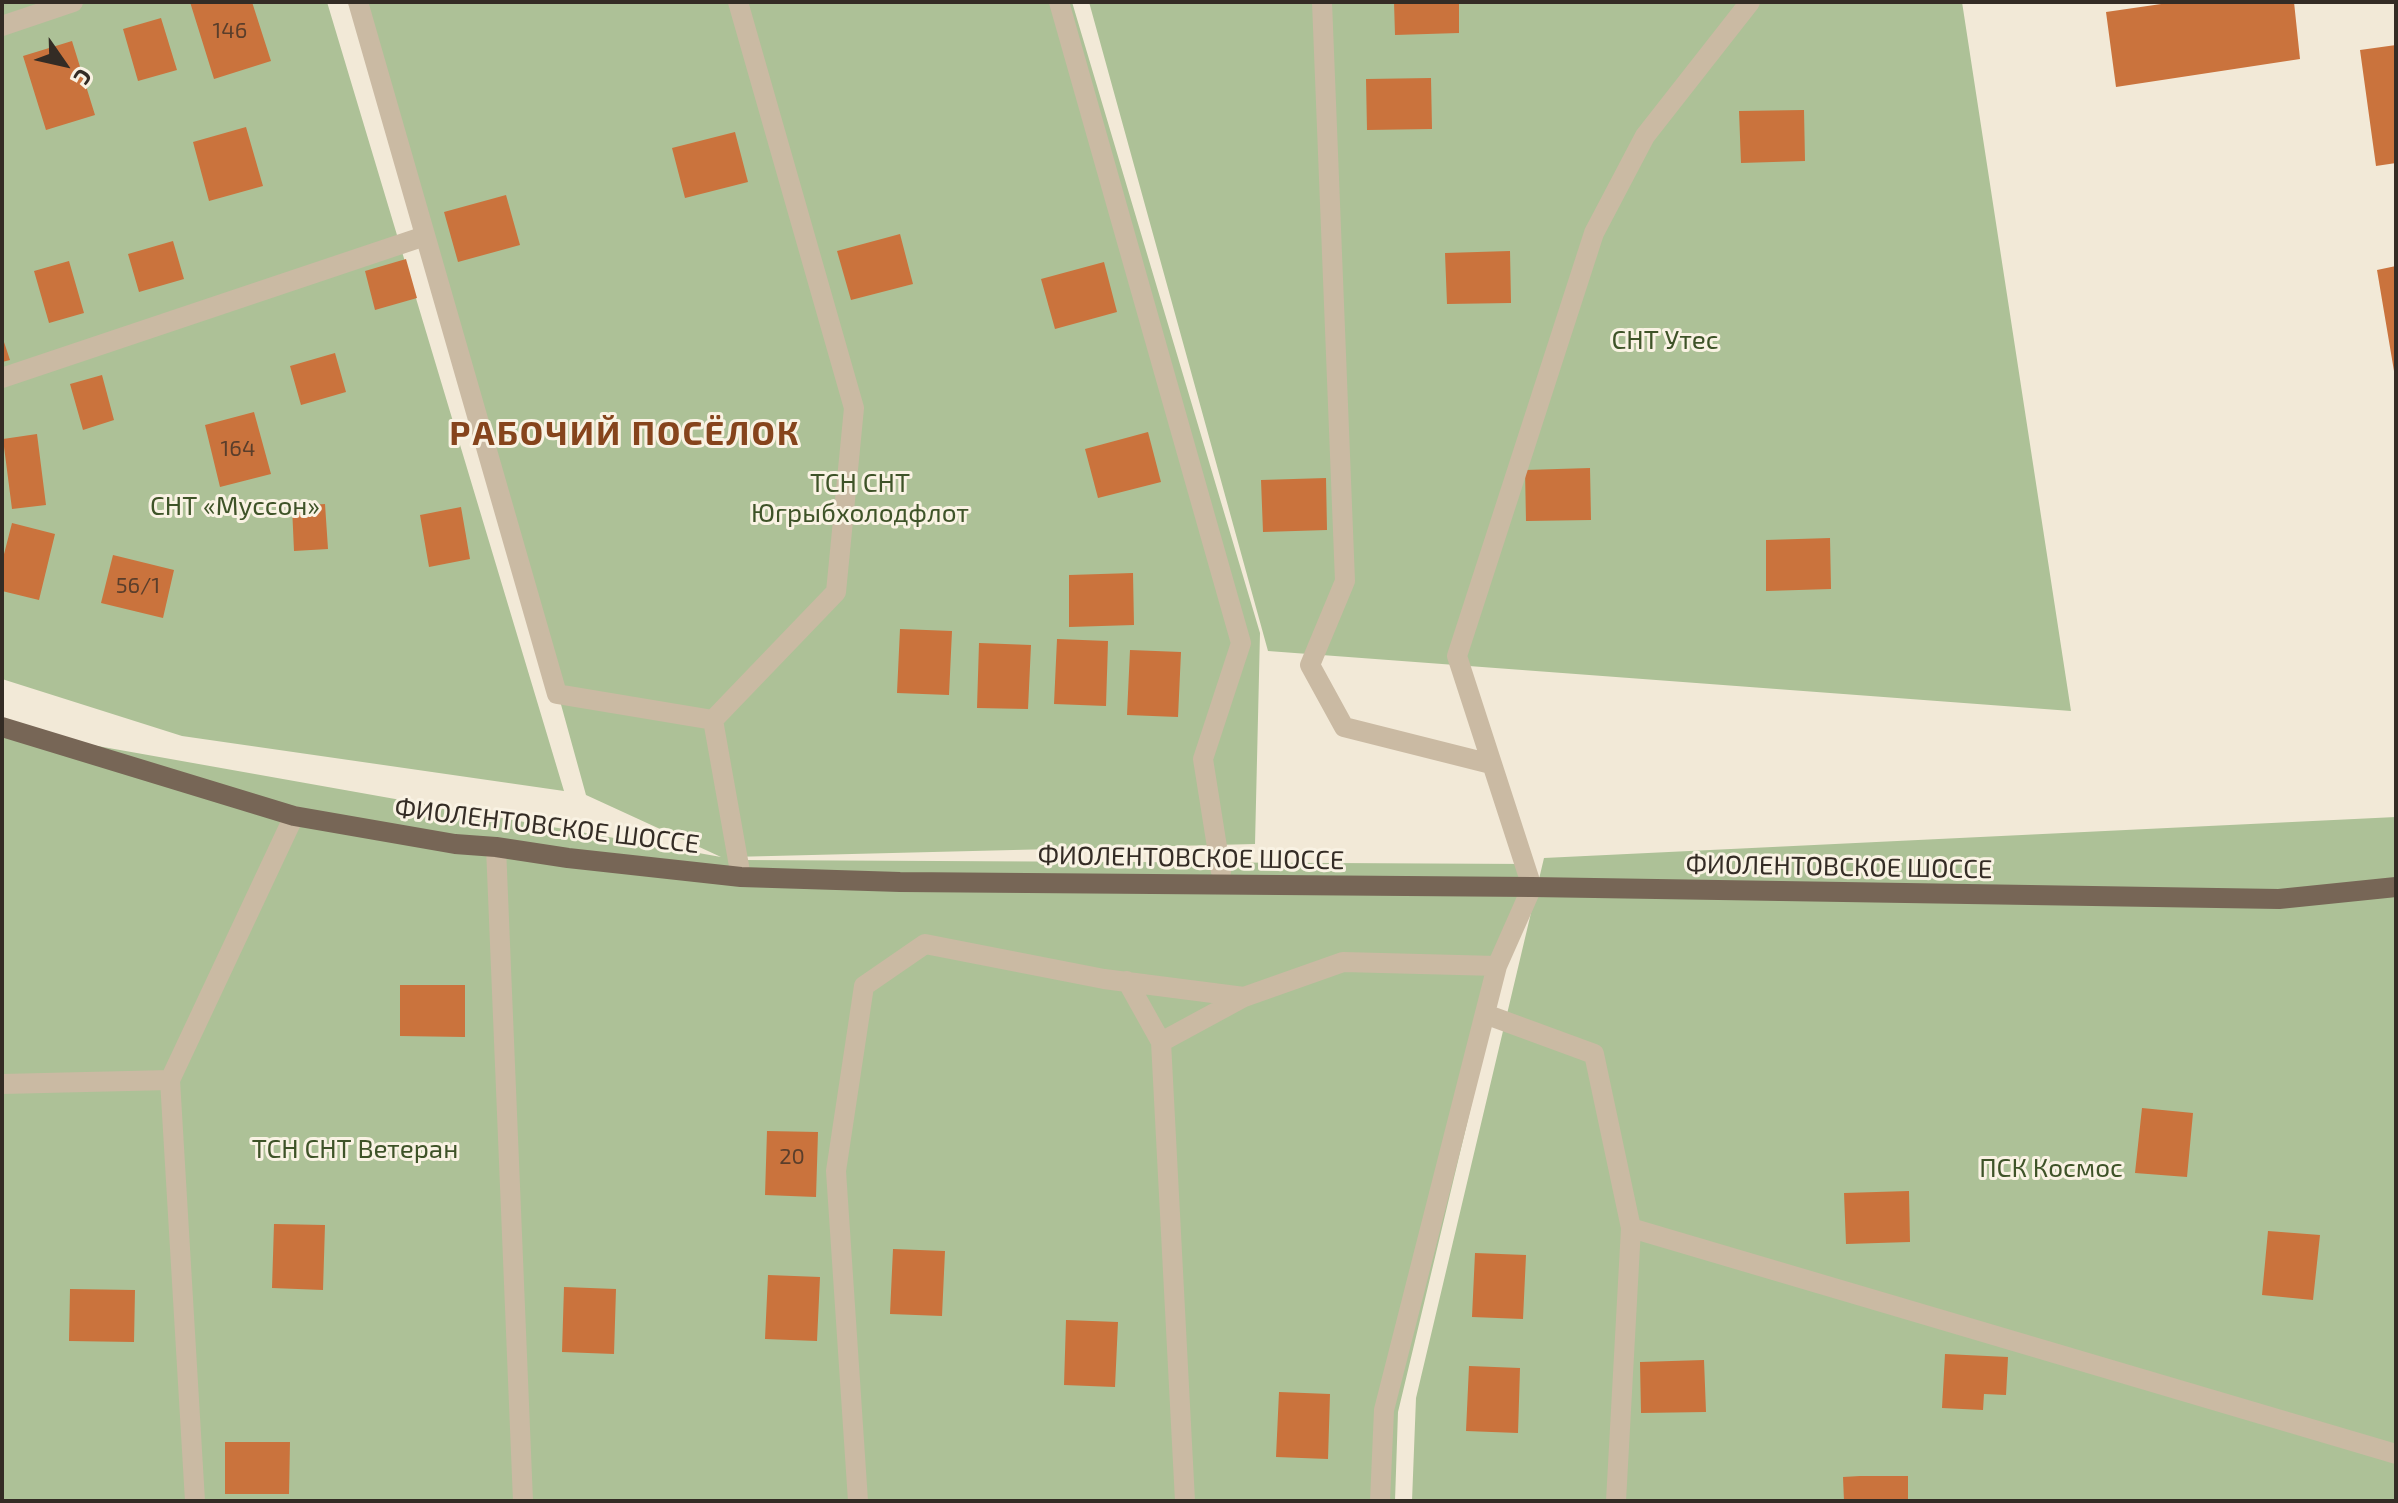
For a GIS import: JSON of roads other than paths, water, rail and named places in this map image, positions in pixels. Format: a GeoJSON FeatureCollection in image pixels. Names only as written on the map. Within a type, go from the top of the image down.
{"type":"FeatureCollection","features":[{"type":"Feature","properties":{"kind":"main road","name":"ФИОЛЕНТОВСКОЕ ШОССЕ"},"geometry":{"type":"LineString","coordinates":[[2,727],[294,816],[455,844],[741,877],[900,882],[1532,887],[2279,899],[2396,887]]}},
{"type":"Feature","properties":{"kind":"street"},"geometry":{"type":"LineString","coordinates":[[2,26],[73,2]]}},
{"type":"Feature","properties":{"kind":"street"},"geometry":{"type":"LineString","coordinates":[[358,2],[557,694],[713,720]]}},
{"type":"Feature","properties":{"kind":"street"},"geometry":{"type":"LineString","coordinates":[[713,720],[836,592],[854,408],[738,2]]}},
{"type":"Feature","properties":{"kind":"street"},"geometry":{"type":"LineString","coordinates":[[1059,2],[1241,643],[1203,759],[1221,872]]}},
{"type":"Feature","properties":{"kind":"street"},"geometry":{"type":"LineString","coordinates":[[1322,2],[1345,581],[1310,665],[1344,727],[1491,764]]}},
{"type":"Feature","properties":{"kind":"street"},"geometry":{"type":"LineString","coordinates":[[1380,1501],[1384,1410],[1497,966],[1532,887],[1457,656],[1594,233],[1645,136],[1750,2]]}},
{"type":"Feature","properties":{"kind":"street"},"geometry":{"type":"LineString","coordinates":[[2,378],[425,236]]}},
{"type":"Feature","properties":{"kind":"street"},"geometry":{"type":"LineString","coordinates":[[713,720],[741,877]]}},
{"type":"Feature","properties":{"kind":"street"},"geometry":{"type":"LineString","coordinates":[[195,1501],[170,1080],[294,816]]}},
{"type":"Feature","properties":{"kind":"street"},"geometry":{"type":"LineString","coordinates":[[496,847],[523,1501]]}},
{"type":"Feature","properties":{"kind":"street"},"geometry":{"type":"LineString","coordinates":[[858,1501],[836,1171],[864,986],[925,944],[1127,981],[1244,997]]}},
{"type":"Feature","properties":{"kind":"street"},"geometry":{"type":"LineString","coordinates":[[1161,1042],[1244,997],[1343,962],[1497,966]]}},
{"type":"Feature","properties":{"kind":"street"},"geometry":{"type":"LineString","coordinates":[[1127,981],[1161,1042],[1185,1501]]}},
{"type":"Feature","properties":{"kind":"street"},"geometry":{"type":"LineString","coordinates":[[1485,1014],[1594,1054],[1631,1228],[1616,1501]]}},
{"type":"Feature","properties":{"kind":"street"},"geometry":{"type":"LineString","coordinates":[[2,1084],[170,1080]]}},
{"type":"Feature","properties":{"kind":"street"},"geometry":{"type":"LineString","coordinates":[[1631,1228],[2396,1454]]}},
{"type":"Feature","properties":{"kind":"district","name":"РАБОЧИЙ ПОСЁЛОК"},"geometry":{"type":"Point","coordinates":[625,434]}},
{"type":"Feature","properties":{"kind":"park label","name":"СНТ Утес"},"geometry":{"type":"Point","coordinates":[1665,340]}},
{"type":"Feature","properties":{"kind":"park label","name":"ТСН СНТ Югрыбхолодфлот"},"geometry":{"type":"Point","coordinates":[860,498]}},
{"type":"Feature","properties":{"kind":"park label","name":"СНТ «Муссон»"},"geometry":{"type":"Point","coordinates":[235,506]}},
{"type":"Feature","properties":{"kind":"park label","name":"ТСН СНТ Ветеран"},"geometry":{"type":"Point","coordinates":[355,1149]}},
{"type":"Feature","properties":{"kind":"park label","name":"ПСК Космос"},"geometry":{"type":"Point","coordinates":[2051,1168]}}]}
